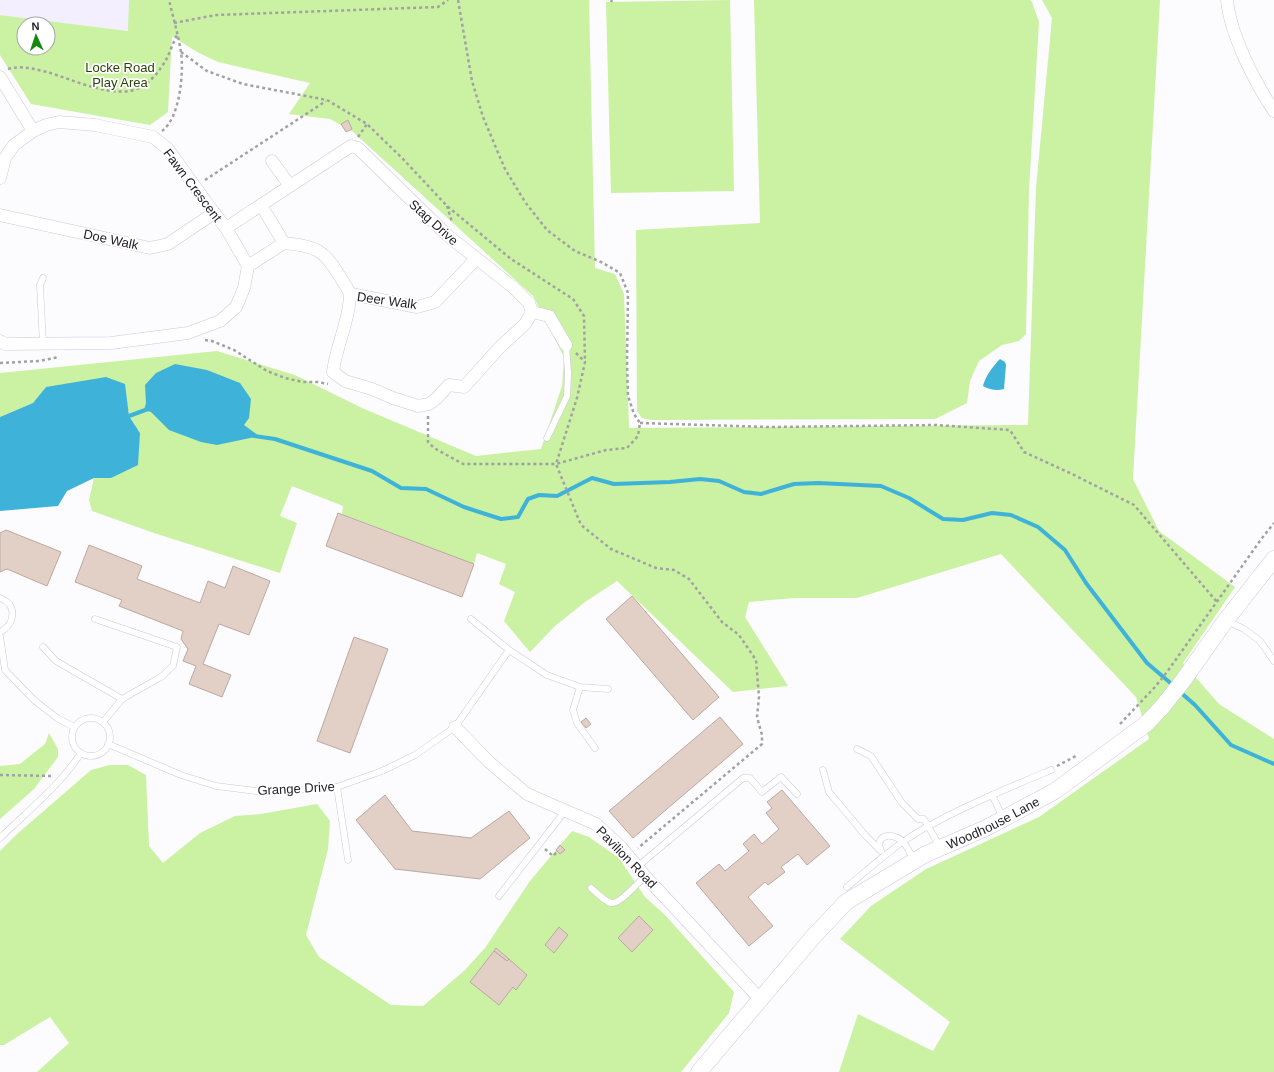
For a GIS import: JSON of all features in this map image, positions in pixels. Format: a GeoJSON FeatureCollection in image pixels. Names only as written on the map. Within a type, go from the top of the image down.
{"type":"FeatureCollection","features":[{"type":"Feature","properties":{"kind":"street"},"geometry":{"type":"LineString","coordinates":[[1227,0],[1232,24],[1244,57],[1264,96],[1274,111]]}},
{"type":"Feature","properties":{"kind":"street"},"geometry":{"type":"LineString","coordinates":[[2,74],[33,131]]}},
{"type":"Feature","properties":{"kind":"street","name":"Fawn Crescent"},"geometry":{"type":"LineString","coordinates":[[0,178],[5,158],[14,145],[33,131],[46,125],[59,122],[95,125],[153,137],[168,149],[226,228],[248,266]]}},
{"type":"Feature","properties":{"kind":"street","name":"Stag Drive"},"geometry":{"type":"LineString","coordinates":[[226,228],[351,146],[358,148],[447,235],[514,288],[529,303],[532,312]]}},
{"type":"Feature","properties":{"kind":"street"},"geometry":{"type":"LineString","coordinates":[[272,161],[290,186]]}},
{"type":"Feature","properties":{"kind":"street"},"geometry":{"type":"LineString","coordinates":[[261,205],[284,243]]}},
{"type":"Feature","properties":{"kind":"street","name":"Doe Walk"},"geometry":{"type":"LineString","coordinates":[[0,215],[150,248],[168,244],[214,213]]}},
{"type":"Feature","properties":{"kind":"street"},"geometry":{"type":"LineString","coordinates":[[0,341],[5,344],[111,342],[188,333],[220,321],[236,307],[244,288],[248,266],[284,243],[301,244],[315,248],[332,262],[351,294],[346,323],[335,361],[334,372],[346,381],[372,389],[393,398],[418,406],[429,404],[449,385],[464,387],[500,347],[524,324],[532,312],[549,316],[566,345]]}},
{"type":"Feature","properties":{"kind":"street","name":"Deer Walk"},"geometry":{"type":"LineString","coordinates":[[351,294],[417,306],[435,302],[476,259]]}},
{"type":"Feature","properties":{"kind":"street","name":"Woodhouse Lane"},"geometry":{"type":"LineString","coordinates":[[699,1072],[813,937],[846,902],[914,861],[1004,819],[1061,787],[1146,724],[1172,696],[1226,620],[1274,559]]}},
{"type":"Feature","properties":{"kind":"street","name":"Pavilion Road"},"geometry":{"type":"LineString","coordinates":[[455,726],[489,762],[528,794],[596,824],[621,847],[641,872],[760,999]]}},
{"type":"Feature","properties":{"kind":"lane"},"geometry":{"type":"LineString","coordinates":[[43,278],[40,285],[43,344]]}},
{"type":"Feature","properties":{"kind":"lane"},"geometry":{"type":"LineString","coordinates":[[547,438],[567,396],[568,373],[566,345]]}},
{"type":"Feature","properties":{"kind":"lane"},"geometry":{"type":"LineString","coordinates":[[0,598],[6,601],[12,612],[10,625],[5,630],[0,632]]}},
{"type":"Feature","properties":{"kind":"lane"},"geometry":{"type":"LineString","coordinates":[[95,619],[177,647],[173,666],[161,677],[122,699],[103,722]]}},
{"type":"Feature","properties":{"kind":"lane"},"geometry":{"type":"LineString","coordinates":[[470,619],[510,650],[547,675],[580,687],[608,689]]}},
{"type":"Feature","properties":{"kind":"lane"},"geometry":{"type":"LineString","coordinates":[[1226,620],[1244,629],[1260,641],[1274,661]]}},
{"type":"Feature","properties":{"kind":"lane"},"geometry":{"type":"LineString","coordinates":[[0,636],[5,670],[34,700],[57,718],[74,727]]}},
{"type":"Feature","properties":{"kind":"lane"},"geometry":{"type":"LineString","coordinates":[[43,647],[56,660],[122,699]]}},
{"type":"Feature","properties":{"kind":"lane","name":"Grange Drive"},"geometry":{"type":"LineString","coordinates":[[108,744],[181,774],[216,786],[262,791],[337,787],[382,771],[415,755],[455,726],[510,650]]}},
{"type":"Feature","properties":{"kind":"lane"},"geometry":{"type":"LineString","coordinates":[[580,687],[573,710],[577,722],[595,748]]}},
{"type":"Feature","properties":{"kind":"lane"},"geometry":{"type":"LineString","coordinates":[[84,719],[97,719],[103,722],[109,732],[108,744],[105,750],[100,754],[87,756],[82,753],[73,745],[72,739],[74,727],[78,722],[84,719]]}},
{"type":"Feature","properties":{"kind":"lane"},"geometry":{"type":"LineString","coordinates":[[858,749],[871,756],[902,803],[918,819],[924,819],[941,848]]}},
{"type":"Feature","properties":{"kind":"lane"},"geometry":{"type":"LineString","coordinates":[[0,838],[74,765],[82,753]]}},
{"type":"Feature","properties":{"kind":"lane"},"geometry":{"type":"LineString","coordinates":[[823,770],[829,792],[865,835],[883,853]]}},
{"type":"Feature","properties":{"kind":"lane"},"geometry":{"type":"LineString","coordinates":[[847,887],[883,853],[929,826],[992,795],[1051,770]]}},
{"type":"Feature","properties":{"kind":"lane"},"geometry":{"type":"LineString","coordinates":[[591,888],[610,903],[614,904],[621,900],[641,872],[743,778],[750,778],[762,792],[781,777],[797,794]]}},
{"type":"Feature","properties":{"kind":"lane"},"geometry":{"type":"LineString","coordinates":[[337,787],[348,860]]}},
{"type":"Feature","properties":{"kind":"lane"},"geometry":{"type":"LineString","coordinates":[[992,795],[1004,819]]}},
{"type":"Feature","properties":{"kind":"lane"},"geometry":{"type":"LineString","coordinates":[[499,896],[565,811]]}},
{"type":"Feature","properties":{"kind":"lane"},"geometry":{"type":"LineString","coordinates":[[883,853],[880,846],[881,840],[887,835],[895,836],[904,842],[914,861]]}},
{"type":"Feature","properties":{"kind":"path"},"geometry":{"type":"LineString","coordinates":[[153,137],[166,128],[177,108],[181,87],[181,52],[169,0]]}},
{"type":"Feature","properties":{"kind":"path"},"geometry":{"type":"LineString","coordinates":[[174,23],[216,15],[438,7],[448,0]]}},
{"type":"Feature","properties":{"kind":"path"},"geometry":{"type":"LineString","coordinates":[[429,404],[428,442],[434,448],[463,464],[556,464],[606,450],[627,448],[638,436],[640,423],[634,414],[628,396],[626,360],[628,293],[620,273],[601,262],[575,251],[547,230],[525,202],[505,169],[483,117],[472,81],[458,0]]}},
{"type":"Feature","properties":{"kind":"path"},"geometry":{"type":"LineString","coordinates":[[2,74],[15,67],[29,68],[59,76],[90,87],[132,91],[142,87],[150,81],[166,60],[177,35]]}},
{"type":"Feature","properties":{"kind":"path"},"geometry":{"type":"LineString","coordinates":[[195,186],[327,100]]}},
{"type":"Feature","properties":{"kind":"path"},"geometry":{"type":"LineString","coordinates":[[199,339],[234,350],[267,371],[285,378],[304,382],[318,382],[335,386]]}},
{"type":"Feature","properties":{"kind":"path"},"geometry":{"type":"LineString","coordinates":[[0,363],[39,361],[66,356]]}},
{"type":"Feature","properties":{"kind":"path"},"geometry":{"type":"LineString","coordinates":[[422,417],[428,419]]}},
{"type":"Feature","properties":{"kind":"path"},"geometry":{"type":"LineString","coordinates":[[640,423],[769,427],[936,425],[1010,430],[1024,452],[1134,505],[1217,602]]}},
{"type":"Feature","properties":{"kind":"path"},"geometry":{"type":"LineString","coordinates":[[556,464],[580,525],[611,550],[656,568],[674,570],[689,579],[722,622],[740,635],[756,660],[759,697],[757,717],[762,736],[762,744],[628,856]]}},
{"type":"Feature","properties":{"kind":"path"},"geometry":{"type":"LineString","coordinates":[[1116,727],[1155,687],[1167,672],[1274,523]]}},
{"type":"Feature","properties":{"kind":"path"},"geometry":{"type":"LineString","coordinates":[[1051,770],[1081,754]]}},
{"type":"Feature","properties":{"kind":"path"},"geometry":{"type":"LineString","coordinates":[[0,775],[63,776]]}},
{"type":"Feature","properties":{"kind":"path"},"geometry":{"type":"LineString","coordinates":[[546,850],[553,856],[557,852]]}},
{"type":"Feature","properties":{"kind":"shaded area"},"geometry":{"type":"Polygon","coordinates":[[[0,0],[129,0],[129,31],[56,22],[56,16],[16,17],[0,15],[0,0]]]}},
{"type":"Feature","properties":{"kind":"green space","name":"Locke Road Play Area"},"geometry":{"type":"Polygon","coordinates":[[[129,0],[589,0],[595,268],[615,274],[624,294],[629,428],[1028,425],[1036,188],[1052,18],[1042,0],[1160,0],[1133,479],[1159,531],[1235,587],[1183,663],[1219,704],[1274,739],[1274,1072],[839,1072],[858,1014],[933,1051],[950,1022],[840,939],[871,906],[926,869],[1039,817],[1149,739],[1136,697],[1001,554],[857,598],[795,598],[749,602],[745,617],[788,686],[733,692],[617,581],[585,602],[555,626],[530,652],[504,621],[515,592],[499,584],[506,564],[477,553],[474,564],[342,514],[343,506],[292,486],[280,516],[297,523],[280,573],[154,533],[92,511],[89,500],[94,478],[111,478],[140,433],[129,416],[124,384],[46,387],[33,403],[0,417],[0,373],[217,351],[295,375],[362,408],[476,456],[541,449],[562,386],[564,357],[533,296],[352,131],[330,119],[289,114],[310,83],[218,62],[197,52],[172,36],[168,112],[150,125],[31,104],[0,55],[0,15],[16,17],[16,56],[56,56],[56,22],[128,31],[129,0]]]}},
{"type":"Feature","properties":{"kind":"green space"},"geometry":{"type":"Polygon","coordinates":[[[730,0],[734,191],[611,193],[606,2],[730,0]]]}},
{"type":"Feature","properties":{"kind":"green space"},"geometry":{"type":"Polygon","coordinates":[[[754,0],[1030,0],[1032,2],[1039,22],[1029,190],[1026,334],[1019,341],[1002,345],[979,361],[970,381],[967,403],[935,419],[652,420],[642,418],[637,411],[636,230],[760,223],[754,0]]]}},
{"type":"Feature","properties":{"kind":"green space"},"geometry":{"type":"Polygon","coordinates":[[[49,733],[58,749],[58,757],[34,789],[0,819],[0,766],[20,764],[45,744],[49,733]]]}},
{"type":"Feature","properties":{"kind":"green space"},"geometry":{"type":"Polygon","coordinates":[[[110,765],[128,765],[146,775],[149,846],[163,863],[200,833],[235,816],[261,814],[317,804],[330,821],[328,849],[306,935],[319,957],[391,1005],[423,1006],[464,971],[485,948],[530,881],[572,831],[589,837],[619,858],[645,897],[665,915],[734,992],[729,1013],[681,1072],[37,1072],[69,1043],[50,1017],[4,1045],[0,1045],[0,851],[16,835],[91,770],[110,765]]]}},
{"type":"Feature","properties":{"kind":"water"},"geometry":{"type":"Polygon","coordinates":[[[1000,359],[1005,362],[1006,365],[1004,389],[994,390],[983,386],[990,372],[1000,359]]]}},
{"type":"Feature","properties":{"kind":"water"},"geometry":{"type":"Polygon","coordinates":[[[175,364],[207,370],[240,383],[251,399],[249,418],[244,425],[259,436],[217,445],[201,442],[169,430],[151,412],[144,410],[146,403],[145,385],[156,373],[175,364]]]}},
{"type":"Feature","properties":{"kind":"water"},"geometry":{"type":"Polygon","coordinates":[[[106,377],[125,384],[129,416],[140,433],[138,465],[111,478],[94,478],[67,491],[58,506],[0,511],[0,417],[33,403],[46,387],[106,377]]]}},
{"type":"Feature","properties":{"kind":"building"},"geometry":{"type":"Polygon","coordinates":[[[348,120],[352,129],[346,132],[341,124],[348,120]]]}},
{"type":"Feature","properties":{"kind":"building"},"geometry":{"type":"Polygon","coordinates":[[[338,513],[474,564],[462,597],[326,546],[338,513]]]}},
{"type":"Feature","properties":{"kind":"building"},"geometry":{"type":"Polygon","coordinates":[[[6,530],[61,552],[47,586],[7,569],[0,572],[0,533],[6,530]]]}},
{"type":"Feature","properties":{"kind":"building"},"geometry":{"type":"Polygon","coordinates":[[[89,545],[142,566],[137,579],[200,603],[208,581],[225,588],[233,566],[270,581],[249,635],[219,624],[203,664],[231,675],[222,697],[189,684],[196,666],[183,661],[188,649],[181,639],[183,631],[119,606],[122,600],[75,582],[89,545]]]}},
{"type":"Feature","properties":{"kind":"building"},"geometry":{"type":"Polygon","coordinates":[[[632,596],[719,697],[693,720],[606,619],[632,596]]]}},
{"type":"Feature","properties":{"kind":"building"},"geometry":{"type":"Polygon","coordinates":[[[354,637],[388,649],[350,753],[317,741],[354,637]]]}},
{"type":"Feature","properties":{"kind":"building"},"geometry":{"type":"Polygon","coordinates":[[[720,717],[743,744],[633,838],[609,811],[720,717]]]}},
{"type":"Feature","properties":{"kind":"building"},"geometry":{"type":"Polygon","coordinates":[[[586,718],[591,724],[586,728],[581,722],[586,718]]]}},
{"type":"Feature","properties":{"kind":"building"},"geometry":{"type":"Polygon","coordinates":[[[782,790],[830,846],[807,865],[798,854],[781,867],[785,872],[768,885],[765,882],[748,897],[773,926],[749,946],[696,883],[719,864],[725,871],[749,851],[743,844],[754,834],[762,844],[779,829],[766,813],[772,808],[767,802],[782,790]]]}},
{"type":"Feature","properties":{"kind":"building"},"geometry":{"type":"Polygon","coordinates":[[[385,795],[412,831],[471,838],[509,811],[530,838],[480,879],[395,869],[356,820],[385,795]]]}},
{"type":"Feature","properties":{"kind":"building"},"geometry":{"type":"Polygon","coordinates":[[[560,845],[565,850],[560,854],[556,850],[560,845]]]}},
{"type":"Feature","properties":{"kind":"building"},"geometry":{"type":"Polygon","coordinates":[[[639,916],[653,930],[632,952],[618,938],[639,916]]]}},
{"type":"Feature","properties":{"kind":"building"},"geometry":{"type":"Polygon","coordinates":[[[559,927],[568,935],[554,953],[545,945],[559,927]]]}},
{"type":"Feature","properties":{"kind":"building"},"geometry":{"type":"Polygon","coordinates":[[[496,948],[509,959],[507,961],[494,951],[496,948]]]}},
{"type":"Feature","properties":{"kind":"building"},"geometry":{"type":"Polygon","coordinates":[[[494,951],[507,961],[509,959],[527,975],[516,990],[513,987],[499,1005],[470,982],[494,951]]]}},
{"type":"Feature","properties":{"kind":"waterway"},"geometry":{"type":"LineString","coordinates":[[129,416],[148,409]]}},
{"type":"Feature","properties":{"kind":"waterway"},"geometry":{"type":"LineString","coordinates":[[254,436],[275,439],[372,471],[401,488],[426,489],[464,507],[501,519],[518,517],[528,499],[539,495],[557,496],[592,478],[614,484],[670,482],[700,479],[719,481],[744,492],[761,494],[794,484],[818,483],[881,486],[909,498],[943,519],[963,520],[992,513],[1011,515],[1038,527],[1065,550],[1086,583],[1147,663],[1174,686]]}},
{"type":"Feature","properties":{"kind":"waterway"},"geometry":{"type":"LineString","coordinates":[[1179,691],[1195,705],[1231,745],[1274,764]]}}]}
